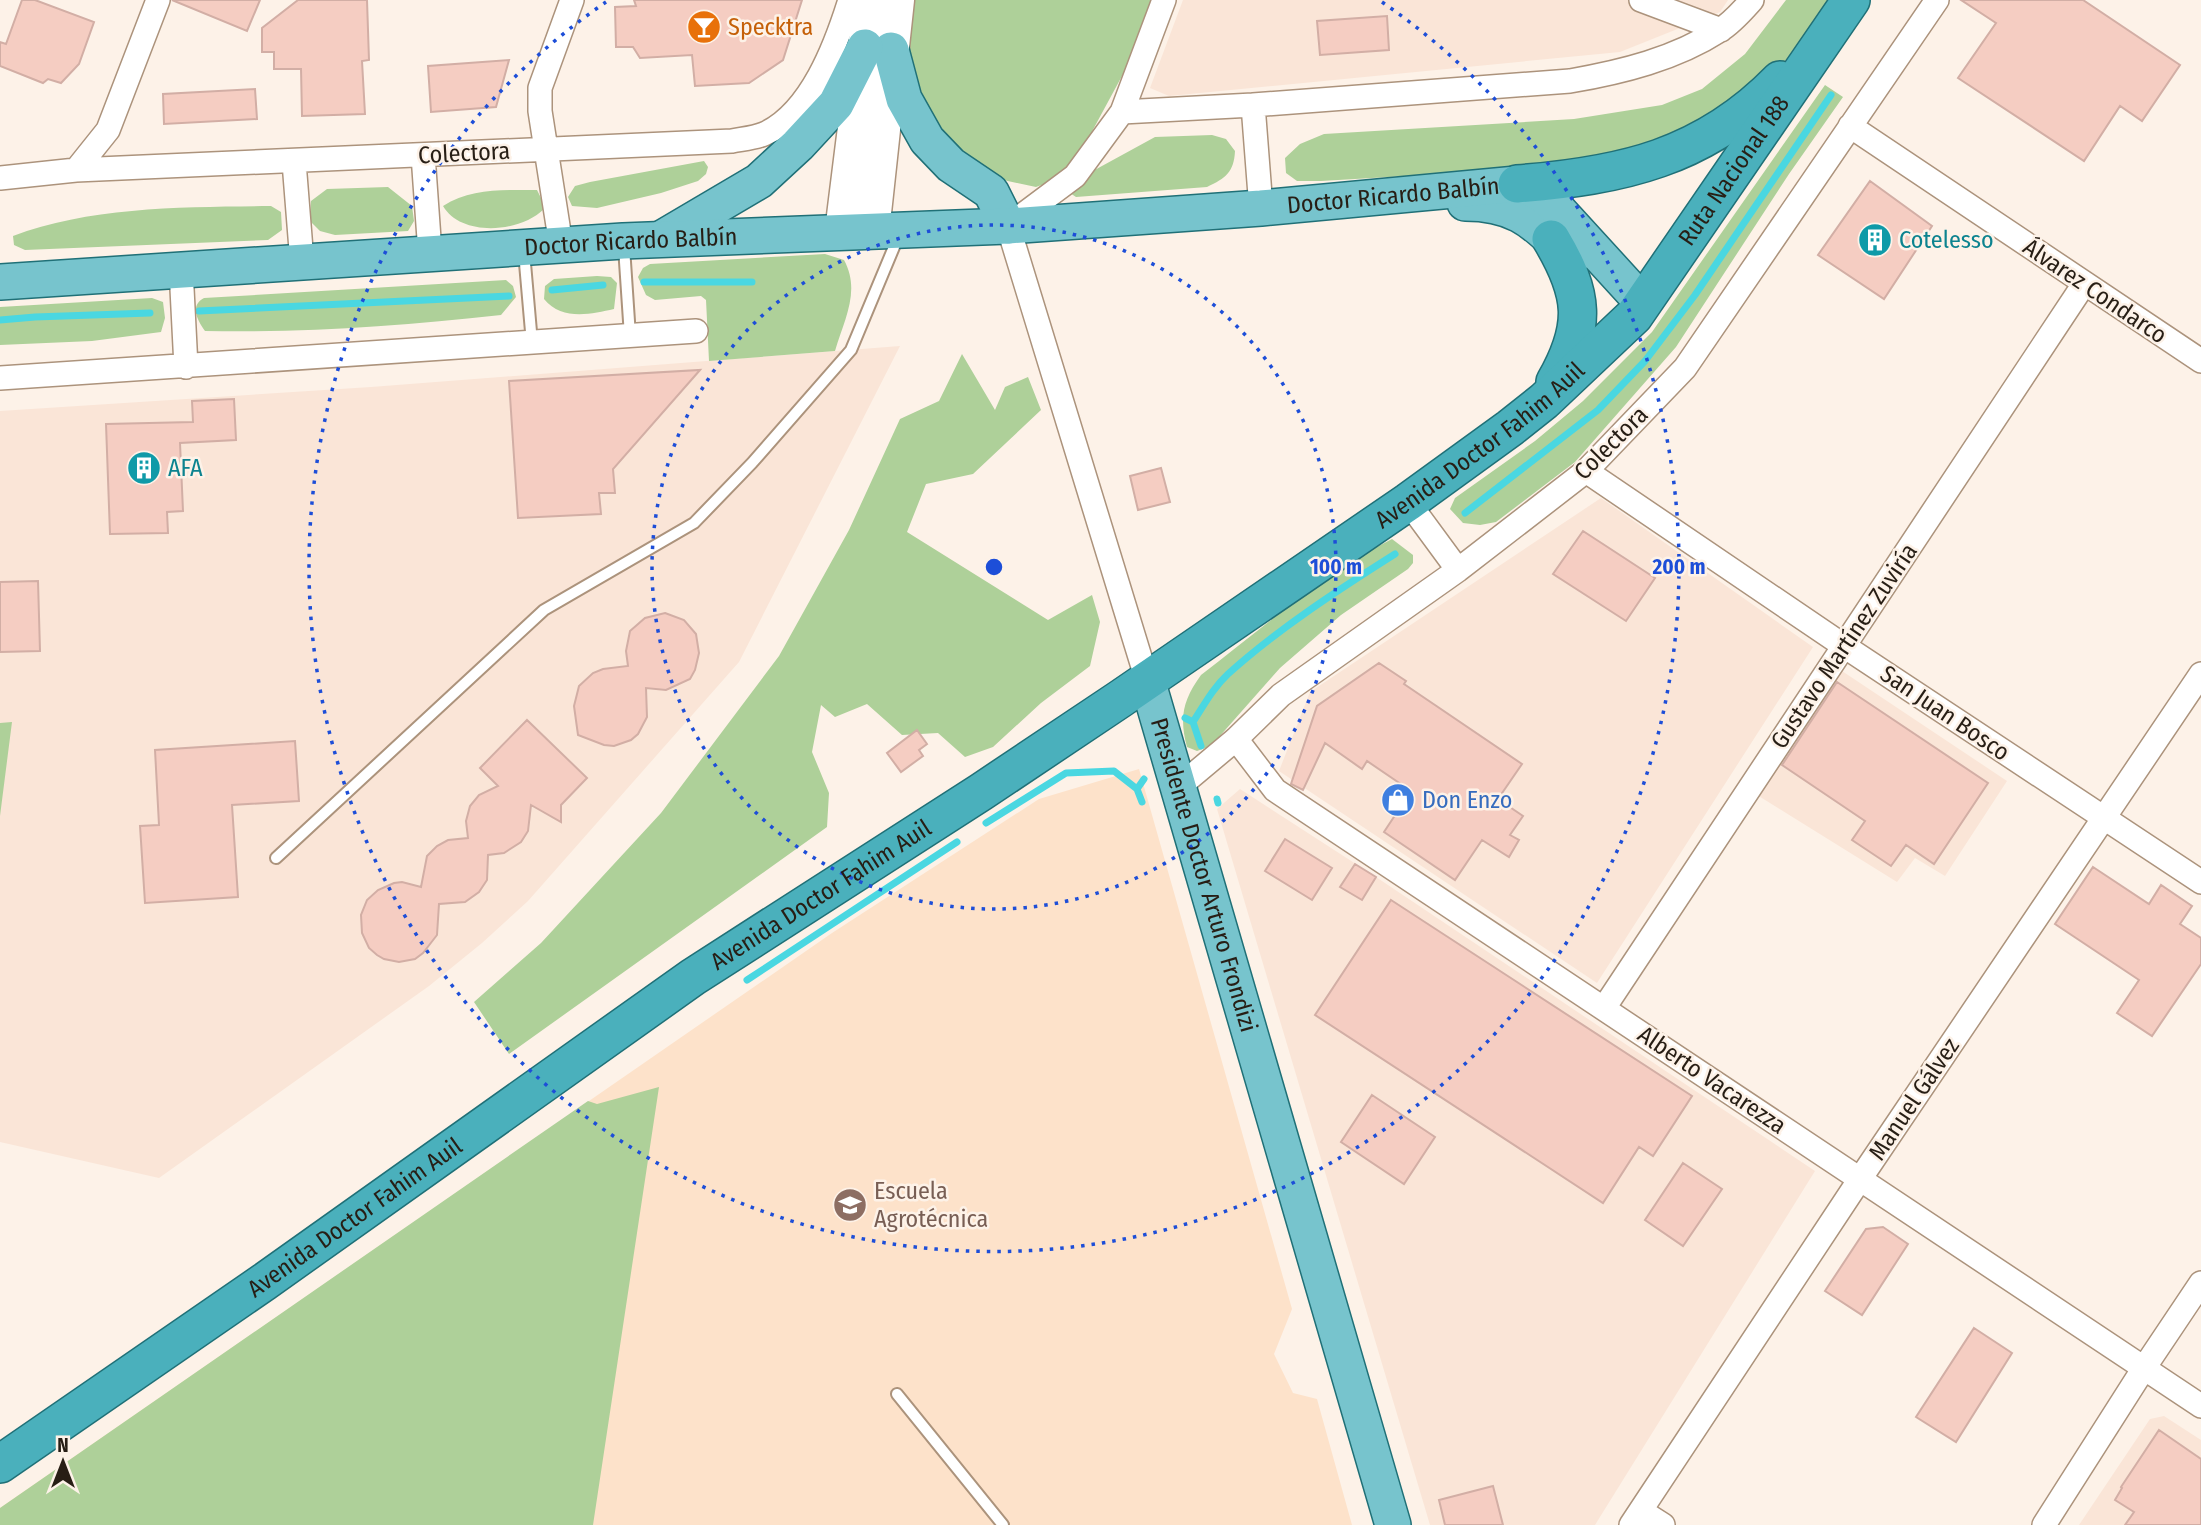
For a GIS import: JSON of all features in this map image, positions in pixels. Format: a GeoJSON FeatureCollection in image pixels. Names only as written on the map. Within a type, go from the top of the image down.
{"type":"FeatureCollection","features":[{"type":"Feature","properties":{"kind":"highway"},"geometry":{"type":"LineString","coordinates":[[1517,184],[1606,174],[1681,151],[1751,108],[1843,12]]}},
{"type":"Feature","properties":{"kind":"highway","name":"Ruta Nacional 188"},"geometry":{"type":"LineString","coordinates":[[1639,309],[1843,12]]}},
{"type":"Feature","properties":{"kind":"highway"},"geometry":{"type":"LineString","coordinates":[[1544,401],[1567,360],[1578,328],[1578,304],[1573,284],[1565,261],[1551,239]]}},
{"type":"Feature","properties":{"kind":"highway","name":"Avenida Doctor Fahim Auil"},"geometry":{"type":"LineString","coordinates":[[0,1464],[264,1282],[693,978],[981,792],[1408,502],[1544,401],[1639,309]]}},
{"type":"Feature","properties":{"kind":"main road"},"geometry":{"type":"LineString","coordinates":[[870,0],[878,48],[872,231]]}},
{"type":"Feature","properties":{"kind":"main road"},"geometry":{"type":"LineString","coordinates":[[661,239],[759,181],[798,145],[836,104],[878,48],[898,0]]}},
{"type":"Feature","properties":{"kind":"main road"},"geometry":{"type":"LineString","coordinates":[[878,48],[927,140],[951,165],[991,192],[1008,226]]}},
{"type":"Feature","properties":{"kind":"main road","name":"Doctor Ricardo Balbín"},"geometry":{"type":"LineString","coordinates":[[0,282],[623,241],[1008,226],[1261,208],[1517,184],[1537,191],[1548,199],[1639,309]]}},
{"type":"Feature","properties":{"kind":"main road","name":"Doctor Ricardo Balbín"},"geometry":{"type":"LineString","coordinates":[[1261,208],[1484,203],[1518,212],[1639,309]]}},
{"type":"Feature","properties":{"kind":"main road","name":"Presidente Doctor Arturo Frondizi"},"geometry":{"type":"LineString","coordinates":[[1147,680],[1393,1525]]}},
{"type":"Feature","properties":{"kind":"street"},"geometry":{"type":"LineString","coordinates":[[76,170],[108,130],[158,0]]}},
{"type":"Feature","properties":{"kind":"street"},"geometry":{"type":"LineString","coordinates":[[561,245],[540,111],[540,88],[572,0]]}},
{"type":"Feature","properties":{"kind":"street","name":"Colectora"},"geometry":{"type":"LineString","coordinates":[[0,178],[76,170],[732,142],[764,134],[785,119],[808,95],[828,64],[850,0]]}},
{"type":"Feature","properties":{"kind":"street"},"geometry":{"type":"LineString","coordinates":[[1008,226],[1075,176],[1122,112],[1164,0]]}},
{"type":"Feature","properties":{"kind":"street"},"geometry":{"type":"LineString","coordinates":[[1642,0],[1721,30]]}},
{"type":"Feature","properties":{"kind":"street"},"geometry":{"type":"LineString","coordinates":[[1122,112],[1570,81],[1621,72],[1667,57],[1721,30],[1752,0]]}},
{"type":"Feature","properties":{"kind":"street","name":"Colectora"},"geometry":{"type":"LineString","coordinates":[[1180,786],[1236,739],[1281,695],[1458,570],[1586,471],[1685,368],[1933,1]]}},
{"type":"Feature","properties":{"kind":"street"},"geometry":{"type":"LineString","coordinates":[[1253,105],[1261,208]]}},
{"type":"Feature","properties":{"kind":"street","name":"Álvarez Condarco"},"geometry":{"type":"LineString","coordinates":[[1850,125],[2084,284],[2200,357]]}},
{"type":"Feature","properties":{"kind":"street"},"geometry":{"type":"LineString","coordinates":[[423,155],[430,254]]}},
{"type":"Feature","properties":{"kind":"street"},"geometry":{"type":"LineString","coordinates":[[294,162],[302,262]]}},
{"type":"Feature","properties":{"kind":"street","name":"Presidente Doctor Arturo Frondizi"},"geometry":{"type":"LineString","coordinates":[[1008,226],[1147,680]]}},
{"type":"Feature","properties":{"kind":"street"},"geometry":{"type":"LineString","coordinates":[[181,270],[186,367]]}},
{"type":"Feature","properties":{"kind":"street","name":"Gustavo Martínez Zuviría"},"geometry":{"type":"LineString","coordinates":[[1604,1008],[2084,284]]}},
{"type":"Feature","properties":{"kind":"street"},"geometry":{"type":"LineString","coordinates":[[0,378],[696,331]]}},
{"type":"Feature","properties":{"kind":"street","name":"San Juan Bosco"},"geometry":{"type":"LineString","coordinates":[[1586,471],[1844,646],[2201,882]]}},
{"type":"Feature","properties":{"kind":"street"},"geometry":{"type":"LineString","coordinates":[[1408,502],[1458,570]]}},
{"type":"Feature","properties":{"kind":"street","name":"Manuel Gálvez"},"geometry":{"type":"LineString","coordinates":[[1636,1518],[1860,1179],[2105,820],[2201,674]]}},
{"type":"Feature","properties":{"kind":"street","name":"Alberto Vacarezza"},"geometry":{"type":"LineString","coordinates":[[1236,739],[1275,790],[2201,1406]]}},
{"type":"Feature","properties":{"kind":"street"},"geometry":{"type":"LineString","coordinates":[[2044,1525],[2201,1283]]}},
{"type":"Feature","properties":{"kind":"street"},"geometry":{"type":"LineString","coordinates":[[1636,1518],[1664,1525]]}},
{"type":"Feature","properties":{"kind":"lane"},"geometry":{"type":"LineString","coordinates":[[276,858],[544,610],[694,523],[752,463],[851,349],[872,231]]}},
{"type":"Feature","properties":{"kind":"lane"},"geometry":{"type":"LineString","coordinates":[[623,241],[630,336]]}},
{"type":"Feature","properties":{"kind":"lane"},"geometry":{"type":"LineString","coordinates":[[524,247],[532,343]]}},
{"type":"Feature","properties":{"kind":"lane"},"geometry":{"type":"LineString","coordinates":[[897,1394],[1003,1525]]}},
{"type":"Feature","properties":{"kind":"shaded area"},"geometry":{"type":"Polygon","coordinates":[[[1183,0],[1728,0],[1720,12],[1620,52],[1169,96],[1150,88],[1183,0]]]}},
{"type":"Feature","properties":{"kind":"shaded area"},"geometry":{"type":"Polygon","coordinates":[[[900,346],[739,662],[528,901],[482,943],[429,986],[159,1178],[0,1142],[0,411],[371,387],[900,346]]]}},
{"type":"Feature","properties":{"kind":"shaded area"},"geometry":{"type":"Polygon","coordinates":[[[1601,498],[1813,647],[1597,983],[1279,771],[1310,692],[1601,498]]]}},
{"type":"Feature","properties":{"kind":"shaded area"},"geometry":{"type":"Polygon","coordinates":[[[1842,671],[2007,781],[1945,876],[1915,858],[1897,882],[1757,795],[1842,671]]]}},
{"type":"Feature","properties":{"kind":"shaded area","name":"Escuela Agrotécnica"},"geometry":{"type":"Polygon","coordinates":[[[1139,769],[1292,1309],[1274,1354],[1293,1393],[1317,1399],[1352,1525],[0,1525],[0,1508],[832,933],[1039,799],[1139,769]]]}},
{"type":"Feature","properties":{"kind":"shaded area"},"geometry":{"type":"Polygon","coordinates":[[[1240,789],[1815,1171],[1595,1525],[1430,1525],[1217,809],[1240,789]]]}},
{"type":"Feature","properties":{"kind":"shaded area"},"geometry":{"type":"Polygon","coordinates":[[[2164,1416],[2201,1440],[2201,1525],[2079,1525],[2150,1419],[2164,1416]]]}},
{"type":"Feature","properties":{"kind":"green space"},"geometry":{"type":"Polygon","coordinates":[[[912,0],[1154,0],[1129,63],[1089,137],[1061,178],[1036,187],[994,178],[955,153],[926,117],[904,47],[912,0]]]}},
{"type":"Feature","properties":{"kind":"green space"},"geometry":{"type":"Polygon","coordinates":[[[1786,0],[1828,0],[1806,36],[1788,58],[1753,91],[1641,154],[1491,171],[1321,181],[1297,181],[1286,173],[1285,158],[1300,144],[1324,134],[1574,119],[1662,105],[1702,89],[1745,54],[1786,0]]]}},
{"type":"Feature","properties":{"kind":"green space"},"geometry":{"type":"Polygon","coordinates":[[[1825,85],[1843,97],[1789,174],[1676,347],[1575,462],[1496,522],[1480,525],[1463,523],[1450,509],[1455,498],[1535,441],[1583,401],[1652,332],[1825,85]]]}},
{"type":"Feature","properties":{"kind":"green space"},"geometry":{"type":"Polygon","coordinates":[[[1212,135],[1226,139],[1235,151],[1228,174],[1207,187],[1076,197],[1070,193],[1091,172],[1155,137],[1212,135]]]}},
{"type":"Feature","properties":{"kind":"green space"},"geometry":{"type":"Polygon","coordinates":[[[704,161],[708,167],[706,174],[698,181],[661,193],[597,208],[572,206],[568,197],[575,186],[590,182],[704,161]]]}},
{"type":"Feature","properties":{"kind":"green space"},"geometry":{"type":"Polygon","coordinates":[[[388,187],[412,206],[414,221],[408,231],[335,235],[320,231],[310,221],[311,201],[327,189],[388,187]]]}},
{"type":"Feature","properties":{"kind":"green space"},"geometry":{"type":"Polygon","coordinates":[[[537,190],[544,209],[534,217],[506,227],[477,227],[463,223],[443,206],[476,193],[537,190]]]}},
{"type":"Feature","properties":{"kind":"green space"},"geometry":{"type":"Polygon","coordinates":[[[271,206],[281,212],[282,230],[268,240],[25,250],[14,245],[13,236],[74,219],[140,210],[271,206]]]}},
{"type":"Feature","properties":{"kind":"green space"},"geometry":{"type":"Polygon","coordinates":[[[825,254],[844,260],[851,283],[849,306],[835,351],[709,361],[706,300],[701,296],[655,300],[646,295],[638,277],[643,268],[650,264],[825,254]]]}},
{"type":"Feature","properties":{"kind":"green space"},"geometry":{"type":"Polygon","coordinates":[[[611,277],[617,283],[614,309],[586,314],[568,313],[559,311],[544,299],[545,286],[554,279],[611,277]]]}},
{"type":"Feature","properties":{"kind":"green space"},"geometry":{"type":"Polygon","coordinates":[[[506,280],[513,286],[516,297],[501,315],[353,328],[205,331],[196,314],[199,301],[204,298],[506,280]]]}},
{"type":"Feature","properties":{"kind":"green space"},"geometry":{"type":"Polygon","coordinates":[[[152,298],[163,302],[165,318],[161,332],[92,341],[0,345],[0,307],[152,298]]]}},
{"type":"Feature","properties":{"kind":"green space"},"geometry":{"type":"Polygon","coordinates":[[[962,354],[995,410],[1005,387],[1028,377],[1041,410],[973,474],[926,484],[907,532],[1048,620],[1092,595],[1100,622],[1090,666],[1041,703],[993,747],[965,757],[938,733],[902,735],[867,704],[835,717],[821,705],[812,752],[829,793],[827,827],[509,1054],[474,1002],[541,943],[661,813],[779,656],[849,530],[900,419],[939,401],[962,354]]]}},
{"type":"Feature","properties":{"kind":"green space"},"geometry":{"type":"Polygon","coordinates":[[[1392,539],[1413,555],[1413,563],[1408,569],[1341,615],[1280,668],[1211,746],[1197,751],[1187,747],[1183,727],[1184,709],[1201,675],[1318,585],[1392,539]]]}},
{"type":"Feature","properties":{"kind":"green space"},"geometry":{"type":"Polygon","coordinates":[[[12,722],[0,816],[0,723],[12,722]]]}},
{"type":"Feature","properties":{"kind":"green space"},"geometry":{"type":"Polygon","coordinates":[[[659,1087],[593,1525],[0,1525],[0,1508],[588,1101],[597,1104],[659,1087]]]}},
{"type":"Feature","properties":{"kind":"building"},"geometry":{"type":"Polygon","coordinates":[[[22,0],[35,0],[94,22],[79,64],[61,83],[48,79],[43,83],[0,66],[0,42],[6,44],[22,0]]]}},
{"type":"Feature","properties":{"kind":"building"},"geometry":{"type":"Polygon","coordinates":[[[172,0],[260,0],[247,31],[172,0]]]}},
{"type":"Feature","properties":{"kind":"building"},"geometry":{"type":"Polygon","coordinates":[[[298,0],[367,0],[369,60],[362,61],[365,114],[302,116],[301,69],[274,69],[274,52],[262,52],[262,28],[298,0]]]}},
{"type":"Feature","properties":{"kind":"building","name":"Specktra"},"geometry":{"type":"Polygon","coordinates":[[[634,0],[802,0],[783,60],[749,83],[695,86],[692,55],[640,58],[633,47],[616,47],[615,7],[636,6],[634,0]]]}},
{"type":"Feature","properties":{"kind":"building"},"geometry":{"type":"Polygon","coordinates":[[[1961,0],[2083,0],[2180,65],[2142,121],[2120,106],[2084,161],[1958,78],[1996,23],[1961,0]]]}},
{"type":"Feature","properties":{"kind":"building"},"geometry":{"type":"Polygon","coordinates":[[[1387,16],[1389,50],[1320,55],[1317,21],[1387,16]]]}},
{"type":"Feature","properties":{"kind":"building"},"geometry":{"type":"Polygon","coordinates":[[[509,60],[496,107],[431,112],[428,66],[509,60]]]}},
{"type":"Feature","properties":{"kind":"building"},"geometry":{"type":"Polygon","coordinates":[[[255,89],[257,119],[164,124],[163,94],[255,89]]]}},
{"type":"Feature","properties":{"kind":"building","name":"Cotelesso"},"geometry":{"type":"Polygon","coordinates":[[[1870,181],[1932,226],[1884,299],[1818,255],[1870,181]]]}},
{"type":"Feature","properties":{"kind":"building"},"geometry":{"type":"Polygon","coordinates":[[[700,370],[613,469],[615,493],[599,493],[601,514],[518,518],[509,381],[700,370]]]}},
{"type":"Feature","properties":{"kind":"building","name":"AFA"},"geometry":{"type":"Polygon","coordinates":[[[234,399],[236,440],[180,443],[183,511],[167,512],[168,533],[110,534],[106,424],[193,422],[192,401],[234,399]]]}},
{"type":"Feature","properties":{"kind":"building"},"geometry":{"type":"Polygon","coordinates":[[[1161,468],[1170,502],[1138,510],[1130,476],[1161,468]]]}},
{"type":"Feature","properties":{"kind":"building"},"geometry":{"type":"Polygon","coordinates":[[[1583,531],[1655,578],[1626,621],[1553,574],[1583,531]]]}},
{"type":"Feature","properties":{"kind":"building"},"geometry":{"type":"Polygon","coordinates":[[[38,581],[40,651],[0,652],[0,582],[38,581]]]}},
{"type":"Feature","properties":{"kind":"building"},"geometry":{"type":"Polygon","coordinates":[[[665,613],[684,620],[696,634],[699,653],[690,679],[666,690],[646,688],[647,717],[638,734],[631,740],[614,746],[578,735],[574,706],[579,686],[593,673],[628,666],[626,651],[630,631],[645,618],[665,613]]]}},
{"type":"Feature","properties":{"kind":"building"},"geometry":{"type":"Polygon","coordinates":[[[1379,663],[1406,681],[1404,684],[1522,764],[1498,799],[1523,816],[1510,835],[1519,840],[1509,857],[1482,840],[1455,880],[1384,832],[1411,791],[1367,761],[1362,769],[1325,743],[1303,790],[1291,784],[1317,706],[1379,663]]]}},
{"type":"Feature","properties":{"kind":"building"},"geometry":{"type":"Polygon","coordinates":[[[1837,682],[1988,783],[1934,864],[1906,845],[1891,866],[1852,840],[1865,821],[1782,765],[1837,682]]]}},
{"type":"Feature","properties":{"kind":"building"},"geometry":{"type":"Polygon","coordinates":[[[527,720],[587,778],[561,805],[561,822],[531,805],[528,831],[521,842],[504,853],[488,855],[487,880],[479,892],[465,902],[439,904],[437,935],[423,953],[415,959],[399,962],[377,955],[369,948],[362,933],[361,915],[367,900],[378,890],[394,883],[402,882],[421,887],[427,856],[448,840],[468,838],[466,821],[470,806],[479,795],[498,786],[480,768],[527,720]]]}},
{"type":"Feature","properties":{"kind":"building"},"geometry":{"type":"Polygon","coordinates":[[[917,730],[927,744],[919,750],[923,756],[901,772],[887,753],[917,730]]]}},
{"type":"Feature","properties":{"kind":"building"},"geometry":{"type":"Polygon","coordinates":[[[295,741],[299,801],[232,805],[238,897],[145,903],[140,826],[159,825],[155,750],[295,741]]]}},
{"type":"Feature","properties":{"kind":"building"},"geometry":{"type":"Polygon","coordinates":[[[1285,839],[1332,868],[1312,900],[1265,871],[1285,839]]]}},
{"type":"Feature","properties":{"kind":"building"},"geometry":{"type":"Polygon","coordinates":[[[1355,864],[1376,877],[1362,900],[1340,887],[1355,864]]]}},
{"type":"Feature","properties":{"kind":"building"},"geometry":{"type":"Polygon","coordinates":[[[2093,867],[2149,904],[2161,885],[2192,906],[2180,924],[2201,938],[2201,964],[2152,1036],[2117,1013],[2139,980],[2055,924],[2093,867]]]}},
{"type":"Feature","properties":{"kind":"building"},"geometry":{"type":"Polygon","coordinates":[[[1391,900],[1692,1096],[1653,1156],[1639,1147],[1603,1203],[1315,1015],[1391,900]]]}},
{"type":"Feature","properties":{"kind":"building"},"geometry":{"type":"Polygon","coordinates":[[[1372,1095],[1435,1137],[1404,1184],[1341,1142],[1372,1095]]]}},
{"type":"Feature","properties":{"kind":"building"},"geometry":{"type":"Polygon","coordinates":[[[1683,1163],[1722,1189],[1683,1246],[1645,1220],[1683,1163]]]}},
{"type":"Feature","properties":{"kind":"building"},"geometry":{"type":"Polygon","coordinates":[[[1883,1227],[1908,1244],[1862,1315],[1825,1291],[1866,1229],[1883,1227]]]}},
{"type":"Feature","properties":{"kind":"building"},"geometry":{"type":"Polygon","coordinates":[[[1974,1328],[2012,1353],[1956,1442],[1916,1417],[1974,1328]]]}},
{"type":"Feature","properties":{"kind":"building"},"geometry":{"type":"Polygon","coordinates":[[[2159,1430],[2201,1459],[2201,1525],[2125,1525],[2134,1512],[2115,1500],[2159,1430]]]}},
{"type":"Feature","properties":{"kind":"building"},"geometry":{"type":"Polygon","coordinates":[[[1493,1486],[1503,1525],[1445,1525],[1439,1500],[1493,1486]]]}},
{"type":"Feature","properties":{"kind":"waterway"},"geometry":{"type":"LineString","coordinates":[[1465,513],[1598,410],[1645,361],[1695,295],[1831,95]]}},
{"type":"Feature","properties":{"kind":"waterway"},"geometry":{"type":"LineString","coordinates":[[644,282],[752,282]]}},
{"type":"Feature","properties":{"kind":"waterway"},"geometry":{"type":"LineString","coordinates":[[552,290],[603,285]]}},
{"type":"Feature","properties":{"kind":"waterway"},"geometry":{"type":"LineString","coordinates":[[199,311],[509,296]]}},
{"type":"Feature","properties":{"kind":"waterway"},"geometry":{"type":"LineString","coordinates":[[0,320],[150,313]]}},
{"type":"Feature","properties":{"kind":"waterway"},"geometry":{"type":"LineString","coordinates":[[1185,718],[1193,722],[1223,679],[1267,641],[1395,554]]}},
{"type":"Feature","properties":{"kind":"waterway"},"geometry":{"type":"LineString","coordinates":[[1193,722],[1201,746]]}},
{"type":"Feature","properties":{"kind":"waterway"},"geometry":{"type":"LineString","coordinates":[[986,823],[1066,773],[1114,771],[1137,789]]}},
{"type":"Feature","properties":{"kind":"waterway"},"geometry":{"type":"LineString","coordinates":[[1142,802],[1137,789],[1144,779]]}},
{"type":"Feature","properties":{"kind":"waterway"},"geometry":{"type":"LineString","coordinates":[[1217,799],[1218,803]]}},
{"type":"Feature","properties":{"kind":"waterway"},"geometry":{"type":"LineString","coordinates":[[747,980],[957,842]]}},
{"type":"Feature","properties":{"kind":"place","name":"Specktra"},"geometry":{"type":"Point","coordinates":[704,27]}},
{"type":"Feature","properties":{"kind":"place","name":"Cotelesso"},"geometry":{"type":"Point","coordinates":[1875,240]}},
{"type":"Feature","properties":{"kind":"place","name":"AFA"},"geometry":{"type":"Point","coordinates":[144,468]}},
{"type":"Feature","properties":{"kind":"place","name":"Don Enzo"},"geometry":{"type":"Point","coordinates":[1398,800]}},
{"type":"Feature","properties":{"kind":"place","name":"Escuela Agrotécnica"},"geometry":{"type":"Point","coordinates":[850,1205]}}]}
